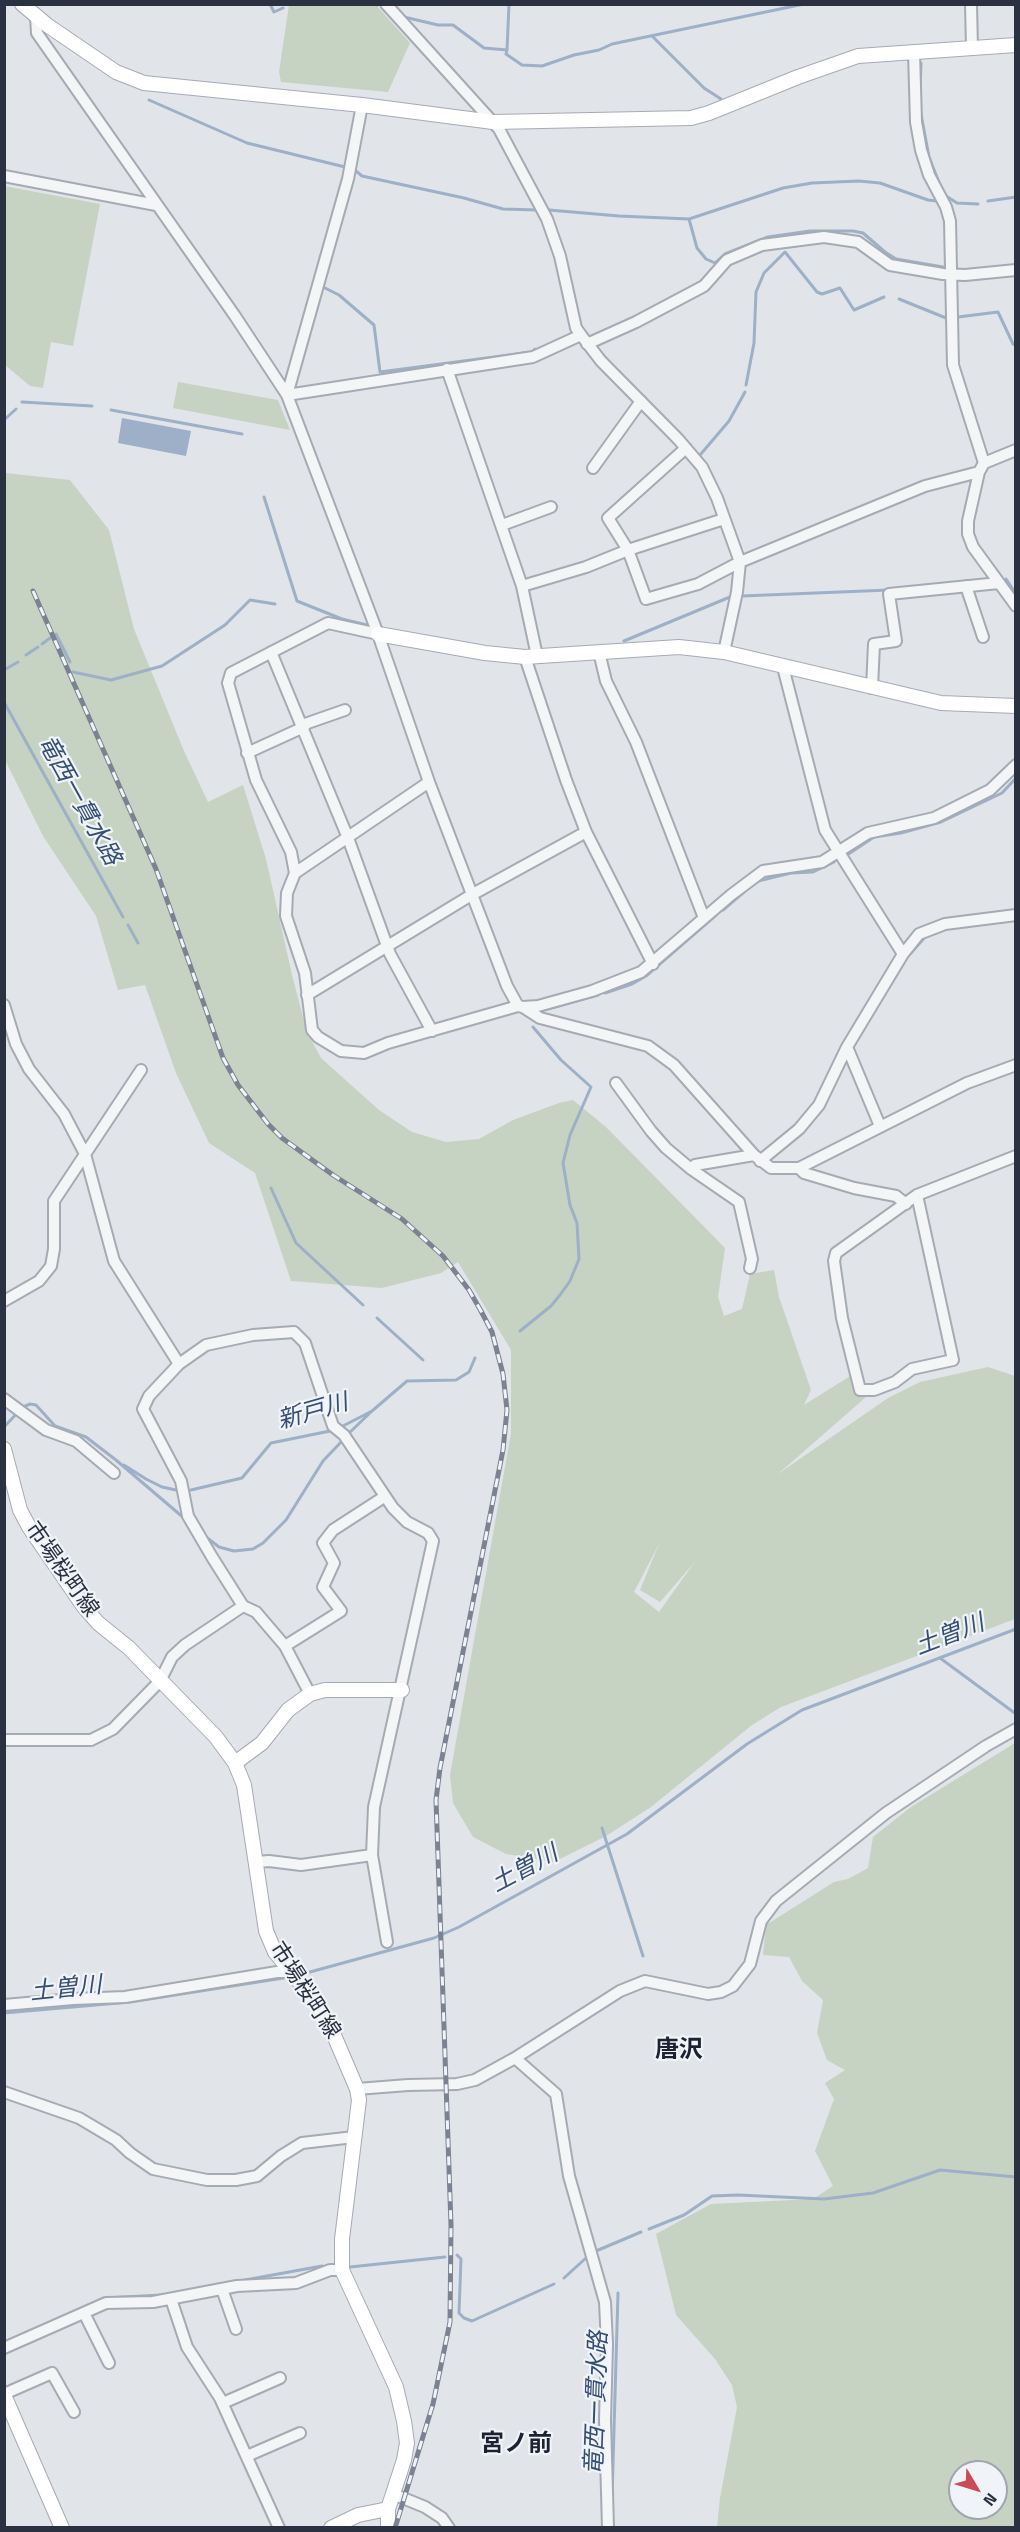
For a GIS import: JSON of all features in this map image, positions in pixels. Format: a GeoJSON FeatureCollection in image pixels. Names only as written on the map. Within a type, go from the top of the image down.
{"type":"FeatureCollection","features":[{"type":"Feature","properties":{"kind":"street"},"geometry":{"type":"LineString","coordinates":[[22,4],[36,17],[128,78],[144,83],[362,105],[493,122],[690,118],[709,113],[798,77],[858,56],[1016,45]]}},
{"type":"Feature","properties":{"kind":"street"},"geometry":{"type":"LineString","coordinates":[[386,4],[499,129],[547,219],[560,256],[576,328],[584,340],[702,467],[717,498],[740,562],[737,592],[724,652]]}},
{"type":"Feature","properties":{"kind":"street"},"geometry":{"type":"LineString","coordinates":[[971,4],[972,48]]}},
{"type":"Feature","properties":{"kind":"street"},"geometry":{"type":"LineString","coordinates":[[36,17],[37,33],[235,316],[287,395],[378,634],[429,782],[507,986],[521,1007],[540,1018],[648,1046],[674,1065],[757,1158],[771,1168],[799,1168],[967,1083],[1016,1065]]}},
{"type":"Feature","properties":{"kind":"street"},"geometry":{"type":"LineString","coordinates":[[914,52],[916,122],[929,175],[946,207],[950,221],[953,365],[982,467],[968,521],[968,534],[973,547],[1016,606]]}},
{"type":"Feature","properties":{"kind":"street"},"geometry":{"type":"LineString","coordinates":[[287,395],[348,178],[362,105]]}},
{"type":"Feature","properties":{"kind":"street"},"geometry":{"type":"LineString","coordinates":[[4,176],[156,205]]}},
{"type":"Feature","properties":{"kind":"street"},"geometry":{"type":"LineString","coordinates":[[287,395],[533,357],[636,322],[704,286],[727,260],[762,245],[824,237],[858,242],[890,265],[943,274],[965,275],[1016,270]]}},
{"type":"Feature","properties":{"kind":"street"},"geometry":{"type":"LineString","coordinates":[[447,369],[473,450],[502,525],[522,586],[531,656],[566,780],[586,832],[653,964]]}},
{"type":"Feature","properties":{"kind":"street"},"geometry":{"type":"LineString","coordinates":[[593,468],[641,401]]}},
{"type":"Feature","properties":{"kind":"street"},"geometry":{"type":"LineString","coordinates":[[686,448],[608,518],[628,550],[646,599],[698,584],[740,562],[925,486],[982,467],[1016,450]]}},
{"type":"Feature","properties":{"kind":"street"},"geometry":{"type":"LineString","coordinates":[[502,525],[551,507]]}},
{"type":"Feature","properties":{"kind":"street"},"geometry":{"type":"LineString","coordinates":[[522,586],[586,567],[628,550],[724,519]]}},
{"type":"Feature","properties":{"kind":"street"},"geometry":{"type":"LineString","coordinates":[[872,688],[874,644],[896,641],[889,594],[999,583]]}},
{"type":"Feature","properties":{"kind":"street"},"geometry":{"type":"LineString","coordinates":[[966,586],[983,637]]}},
{"type":"Feature","properties":{"kind":"street"},"geometry":{"type":"LineString","coordinates":[[296,873],[291,852],[256,780],[228,683],[231,673],[328,623],[485,653],[531,656],[680,647],[724,652],[941,704],[1016,706]]}},
{"type":"Feature","properties":{"kind":"street"},"geometry":{"type":"LineString","coordinates":[[272,652],[348,838],[387,946],[432,1030]]}},
{"type":"Feature","properties":{"kind":"street"},"geometry":{"type":"LineString","coordinates":[[599,652],[606,681],[636,742],[704,918]]}},
{"type":"Feature","properties":{"kind":"street"},"geometry":{"type":"LineString","coordinates":[[783,667],[825,830],[903,954]]}},
{"type":"Feature","properties":{"kind":"street"},"geometry":{"type":"LineString","coordinates":[[247,753],[303,726],[345,710]]}},
{"type":"Feature","properties":{"kind":"street"},"geometry":{"type":"LineString","coordinates":[[429,782],[296,873],[287,893],[286,916],[305,973],[312,1030],[318,1037],[341,1051],[364,1053],[432,1030],[592,991],[641,972],[731,895],[763,871],[822,862],[868,833],[934,818],[990,790],[1016,765]]}},
{"type":"Feature","properties":{"kind":"street"},"geometry":{"type":"LineString","coordinates":[[307,995],[473,894],[586,832]]}},
{"type":"Feature","properties":{"kind":"street"},"geometry":{"type":"LineString","coordinates":[[691,1169],[695,1165],[757,1158],[799,1129],[819,1105],[848,1047],[903,954],[920,934],[929,928],[968,920],[1016,915]]}},
{"type":"Feature","properties":{"kind":"street"},"geometry":{"type":"LineString","coordinates":[[4,1005],[16,1044],[28,1069],[64,1114],[85,1154],[114,1261],[178,1364]]}},
{"type":"Feature","properties":{"kind":"street"},"geometry":{"type":"LineString","coordinates":[[848,1047],[880,1126]]}},
{"type":"Feature","properties":{"kind":"street"},"geometry":{"type":"LineString","coordinates":[[4,1301],[39,1281],[51,1266],[54,1249],[54,1201],[126,1096],[141,1070]]}},
{"type":"Feature","properties":{"kind":"street"},"geometry":{"type":"LineString","coordinates":[[616,1083],[666,1148],[691,1169],[739,1202],[752,1259],[750,1268]]}},
{"type":"Feature","properties":{"kind":"street"},"geometry":{"type":"LineString","coordinates":[[917,1195],[953,1360],[912,1369],[895,1382],[874,1390],[861,1390],[842,1318],[834,1261],[836,1253],[917,1195],[1016,1156]]}},
{"type":"Feature","properties":{"kind":"street"},"geometry":{"type":"LineString","coordinates":[[799,1168],[804,1173],[854,1188],[896,1196],[906,1204]]}},
{"type":"Feature","properties":{"kind":"street"},"geometry":{"type":"LineString","coordinates":[[310,1694],[285,1646],[256,1612],[243,1606],[189,1516],[181,1481],[143,1408],[149,1396],[178,1364],[206,1345],[253,1335],[294,1332],[305,1343],[336,1430],[344,1435],[384,1497],[407,1522],[428,1533],[433,1541],[402,1690],[374,1807],[372,1855],[387,1942]]}},
{"type":"Feature","properties":{"kind":"street"},"geometry":{"type":"LineString","coordinates":[[4,1399],[46,1431],[76,1441],[114,1473]]}},
{"type":"Feature","properties":{"kind":"street","name":"市場桜町線"},"geometry":{"type":"LineString","coordinates":[[4,1449],[20,1510],[29,1527],[84,1607],[216,1737],[235,1763],[244,1785],[266,1930],[275,1952],[318,2005],[333,2033],[357,2089],[359,2100],[342,2239],[342,2270],[381,2353],[399,2399],[406,2443],[388,2509],[388,2528]]}},
{"type":"Feature","properties":{"kind":"street"},"geometry":{"type":"LineString","coordinates":[[285,1646],[341,1611],[323,1587],[334,1563],[323,1543],[333,1530],[384,1497]]}},
{"type":"Feature","properties":{"kind":"street"},"geometry":{"type":"LineString","coordinates":[[4,1740],[91,1740],[113,1729],[160,1681],[172,1657],[185,1645],[243,1606]]}},
{"type":"Feature","properties":{"kind":"street"},"geometry":{"type":"LineString","coordinates":[[235,1763],[262,1743],[288,1710],[310,1694],[325,1690],[402,1690]]}},
{"type":"Feature","properties":{"kind":"street"},"geometry":{"type":"LineString","coordinates":[[357,2089],[457,2084],[475,2080],[515,2058],[620,1991],[645,1981],[708,1994],[721,1992],[733,1986],[750,1964],[760,1921],[776,1901],[886,1814],[986,1746],[1016,1730]]}},
{"type":"Feature","properties":{"kind":"street"},"geometry":{"type":"LineString","coordinates":[[255,1862],[301,1865],[372,1855]]}},
{"type":"Feature","properties":{"kind":"street"},"geometry":{"type":"LineString","coordinates":[[4,2005],[125,1997],[278,1972],[295,1977]]}},
{"type":"Feature","properties":{"kind":"street"},"geometry":{"type":"LineString","coordinates":[[515,2058],[556,2094],[569,2176],[605,2302],[608,2528]]}},
{"type":"Feature","properties":{"kind":"street"},"geometry":{"type":"LineString","coordinates":[[4,2092],[79,2118],[116,2140],[153,2169],[207,2180],[236,2180],[256,2176],[302,2143],[354,2137]]}},
{"type":"Feature","properties":{"kind":"street"},"geometry":{"type":"LineString","coordinates":[[4,2348],[106,2303],[171,2299],[237,2286],[296,2283],[330,2270],[342,2270]]}},
{"type":"Feature","properties":{"kind":"street"},"geometry":{"type":"LineString","coordinates":[[222,2289],[236,2329]]}},
{"type":"Feature","properties":{"kind":"street"},"geometry":{"type":"LineString","coordinates":[[171,2299],[187,2347],[223,2403],[279,2528]]}},
{"type":"Feature","properties":{"kind":"street"},"geometry":{"type":"LineString","coordinates":[[84,2313],[109,2363]]}},
{"type":"Feature","properties":{"kind":"street"},"geometry":{"type":"LineString","coordinates":[[62,2528],[4,2394],[52,2373],[74,2412]]}},
{"type":"Feature","properties":{"kind":"street"},"geometry":{"type":"LineString","coordinates":[[223,2403],[280,2378]]}},
{"type":"Feature","properties":{"kind":"street"},"geometry":{"type":"LineString","coordinates":[[247,2456],[300,2433]]}},
{"type":"Feature","properties":{"kind":"street"},"geometry":{"type":"LineString","coordinates":[[393,2494],[442,2518],[449,2528]]}},
{"type":"Feature","properties":{"kind":"street"},"geometry":{"type":"LineString","coordinates":[[331,2528],[358,2515],[388,2509]]}},
{"type":"Feature","properties":{"kind":"green space"},"geometry":{"type":"Polygon","coordinates":[[[289,5],[376,5],[410,43],[388,92],[281,82],[279,72],[289,5]]]}},
{"type":"Feature","properties":{"kind":"green space"},"geometry":{"type":"Polygon","coordinates":[[[4,186],[100,204],[73,346],[51,342],[43,388],[30,386],[5,365],[4,186]]]}},
{"type":"Feature","properties":{"kind":"green space"},"geometry":{"type":"Polygon","coordinates":[[[178,382],[278,400],[290,430],[173,408],[178,382]]]}},
{"type":"Feature","properties":{"kind":"green space"},"geometry":{"type":"Polygon","coordinates":[[[5,473],[70,480],[109,530],[134,629],[184,751],[208,802],[243,785],[266,859],[307,1032],[321,1058],[379,1110],[412,1132],[446,1142],[479,1139],[513,1120],[573,1100],[606,1127],[725,1248],[718,1297],[724,1316],[742,1309],[750,1274],[774,1270],[779,1297],[811,1390],[804,1405],[855,1373],[860,1390],[874,1390],[778,1474],[888,1398],[920,1382],[988,1367],[1015,1376],[1015,1619],[781,1707],[752,1725],[651,1807],[606,1836],[554,1862],[506,1854],[473,1837],[453,1803],[450,1775],[511,1433],[511,1350],[458,1262],[441,1273],[382,1288],[291,1281],[255,1173],[209,1143],[176,1073],[145,985],[118,990],[96,916],[43,836],[5,760],[5,473]],[[659,1544],[634,1592],[659,1612],[694,1563],[660,1602],[640,1590],[659,1544]]]}},
{"type":"Feature","properties":{"kind":"green space"},"geometry":{"type":"Polygon","coordinates":[[[1015,1743],[1015,2527],[717,2527],[720,2498],[737,2407],[732,2385],[715,2359],[676,2315],[656,2234],[711,2204],[813,2199],[833,2186],[815,2151],[834,2099],[825,2083],[845,2070],[827,2060],[817,2033],[823,2000],[802,1981],[789,1957],[763,1955],[766,1925],[834,1882],[848,1879],[868,1868],[873,1837],[911,1807],[1015,1743]]]}},
{"type":"Feature","properties":{"kind":"water"},"geometry":{"type":"Polygon","coordinates":[[[122,418],[191,431],[186,456],[118,443],[122,418]]]}},
{"type":"Feature","properties":{"kind":"waterway"},"geometry":{"type":"LineString","coordinates":[[270,4],[274,12],[283,8]]}},
{"type":"Feature","properties":{"kind":"waterway"},"geometry":{"type":"LineString","coordinates":[[507,50],[509,4]]}},
{"type":"Feature","properties":{"kind":"waterway"},"geometry":{"type":"LineString","coordinates":[[404,17],[438,25],[453,25],[484,48],[507,50],[506,54],[522,65],[542,66],[574,55],[599,50],[612,44],[804,4]]}},
{"type":"Feature","properties":{"kind":"waterway"},"geometry":{"type":"LineString","coordinates":[[652,36],[704,88],[721,99]]}},
{"type":"Feature","properties":{"kind":"waterway"},"geometry":{"type":"LineString","coordinates":[[920,92],[921,63]]}},
{"type":"Feature","properties":{"kind":"waterway"},"geometry":{"type":"LineString","coordinates":[[149,100],[247,143],[345,167]]}},
{"type":"Feature","properties":{"kind":"waterway"},"geometry":{"type":"LineString","coordinates":[[921,114],[929,157],[940,185]]}},
{"type":"Feature","properties":{"kind":"waterway"},"geometry":{"type":"LineString","coordinates":[[356,171],[362,176],[464,198],[503,209],[537,210]]}},
{"type":"Feature","properties":{"kind":"waterway"},"geometry":{"type":"LineString","coordinates":[[549,210],[689,219],[783,188],[812,183],[859,181],[880,183],[937,201]]}},
{"type":"Feature","properties":{"kind":"waterway"},"geometry":{"type":"LineString","coordinates":[[946,196],[957,203],[978,204]]}},
{"type":"Feature","properties":{"kind":"waterway"},"geometry":{"type":"LineString","coordinates":[[988,201],[1016,197]]}},
{"type":"Feature","properties":{"kind":"waterway"},"geometry":{"type":"LineString","coordinates":[[689,219],[697,248],[706,259],[715,263],[725,254],[768,237],[810,231],[853,231],[863,233],[896,259],[943,267]]}},
{"type":"Feature","properties":{"kind":"waterway"},"geometry":{"type":"LineString","coordinates":[[746,385],[754,343],[756,292],[764,273],[785,252],[817,292],[822,294],[840,288],[854,310],[884,297]]}},
{"type":"Feature","properties":{"kind":"waterway"},"geometry":{"type":"LineString","coordinates":[[325,288],[339,295],[374,325],[380,372],[532,352],[535,349]]}},
{"type":"Feature","properties":{"kind":"waterway"},"geometry":{"type":"LineString","coordinates":[[899,299],[946,318]]}},
{"type":"Feature","properties":{"kind":"waterway"},"geometry":{"type":"LineString","coordinates":[[958,317],[998,312],[1013,344],[1016,345]]}},
{"type":"Feature","properties":{"kind":"waterway"},"geometry":{"type":"LineString","coordinates":[[700,455],[729,421],[745,392]]}},
{"type":"Feature","properties":{"kind":"waterway"},"geometry":{"type":"LineString","coordinates":[[22,402],[92,406]]}},
{"type":"Feature","properties":{"kind":"waterway"},"geometry":{"type":"LineString","coordinates":[[4,420],[16,409]]}},
{"type":"Feature","properties":{"kind":"waterway"},"geometry":{"type":"LineString","coordinates":[[111,410],[242,434]]}},
{"type":"Feature","properties":{"kind":"waterway"},"geometry":{"type":"LineString","coordinates":[[264,497],[297,601],[342,619],[367,625]]}},
{"type":"Feature","properties":{"kind":"waterway"},"geometry":{"type":"LineString","coordinates":[[1006,579],[1016,594]]}},
{"type":"Feature","properties":{"kind":"waterway"},"geometry":{"type":"LineString","coordinates":[[742,596],[889,590]]}},
{"type":"Feature","properties":{"kind":"waterway"},"geometry":{"type":"LineString","coordinates":[[624,641],[730,597]]}},
{"type":"Feature","properties":{"kind":"waterway"},"geometry":{"type":"LineString","coordinates":[[73,672],[111,680],[162,666],[225,625],[250,600],[275,604]]}},
{"type":"Feature","properties":{"kind":"waterway"},"geometry":{"type":"LineString","coordinates":[[56,634],[70,662]]}},
{"type":"Feature","properties":{"kind":"waterway"},"geometry":{"type":"LineString","coordinates":[[42,644],[50,638]]}},
{"type":"Feature","properties":{"kind":"waterway"},"geometry":{"type":"LineString","coordinates":[[26,655],[38,647]]}},
{"type":"Feature","properties":{"kind":"waterway"},"geometry":{"type":"LineString","coordinates":[[4,670],[18,662]]}},
{"type":"Feature","properties":{"kind":"waterway","name":"竜西一貫水路"},"geometry":{"type":"LineString","coordinates":[[4,702],[123,917]]}},
{"type":"Feature","properties":{"kind":"waterway"},"geometry":{"type":"LineString","coordinates":[[847,855],[874,837],[901,833],[941,822],[1002,793],[1016,778]]}},
{"type":"Feature","properties":{"kind":"waterway"},"geometry":{"type":"LineString","coordinates":[[758,881],[791,873],[813,872],[834,862]]}},
{"type":"Feature","properties":{"kind":"waterway"},"geometry":{"type":"LineString","coordinates":[[723,910],[744,892]]}},
{"type":"Feature","properties":{"kind":"waterway"},"geometry":{"type":"LineString","coordinates":[[605,993],[632,984],[646,976],[715,916]]}},
{"type":"Feature","properties":{"kind":"waterway","name":"竜西一貫水路"},"geometry":{"type":"LineString","coordinates":[[128,925],[138,943]]}},
{"type":"Feature","properties":{"kind":"waterway"},"geometry":{"type":"LineString","coordinates":[[911,953],[926,936]]}},
{"type":"Feature","properties":{"kind":"waterway"},"geometry":{"type":"LineString","coordinates":[[544,1010],[598,995]]}},
{"type":"Feature","properties":{"kind":"waterway","name":"新戸川"},"geometry":{"type":"LineString","coordinates":[[520,1331],[551,1306],[570,1281],[579,1259],[577,1223],[570,1205],[563,1163],[570,1135],[591,1087],[561,1060],[533,1027]]}},
{"type":"Feature","properties":{"kind":"waterway","name":"竜西一貫水路"},"geometry":{"type":"LineString","coordinates":[[271,1188],[296,1243],[363,1305]]}},
{"type":"Feature","properties":{"kind":"waterway","name":"竜西一貫水路"},"geometry":{"type":"LineString","coordinates":[[377,1318],[423,1360]]}},
{"type":"Feature","properties":{"kind":"waterway","name":"新戸川"},"geometry":{"type":"LineString","coordinates":[[341,1427],[372,1411],[407,1381],[456,1380],[469,1372],[475,1358]]}},
{"type":"Feature","properties":{"kind":"waterway","name":"新戸川"},"geometry":{"type":"LineString","coordinates":[[4,1427],[23,1407],[30,1404],[36,1405],[55,1426],[86,1437],[116,1460]]}},
{"type":"Feature","properties":{"kind":"waterway"},"geometry":{"type":"LineString","coordinates":[[347,1435],[372,1411]]}},
{"type":"Feature","properties":{"kind":"waterway","name":"新戸川"},"geometry":{"type":"LineString","coordinates":[[191,1490],[242,1478],[271,1443],[335,1430]]}},
{"type":"Feature","properties":{"kind":"waterway"},"geometry":{"type":"LineString","coordinates":[[206,1537],[219,1547],[234,1551],[253,1549],[263,1543],[286,1520],[323,1461],[343,1440]]}},
{"type":"Feature","properties":{"kind":"waterway"},"geometry":{"type":"LineString","coordinates":[[116,1460],[185,1519]]}},
{"type":"Feature","properties":{"kind":"waterway","name":"新戸川"},"geometry":{"type":"LineString","coordinates":[[124,1465],[162,1487],[176,1490]]}},
{"type":"Feature","properties":{"kind":"waterway","name":"土曽川"},"geometry":{"type":"LineString","coordinates":[[299,1975],[434,1938],[459,1927],[627,1834],[747,1744],[802,1710],[1016,1629]]}},
{"type":"Feature","properties":{"kind":"waterway"},"geometry":{"type":"LineString","coordinates":[[940,1658],[1016,1714]]}},
{"type":"Feature","properties":{"kind":"waterway","name":"竜西一貫水路"},"geometry":{"type":"LineString","coordinates":[[602,1828],[643,1956]]}},
{"type":"Feature","properties":{"kind":"waterway","name":"土曽川"},"geometry":{"type":"LineString","coordinates":[[4,2013],[130,2002],[290,1977]]}},
{"type":"Feature","properties":{"kind":"waterway"},"geometry":{"type":"LineString","coordinates":[[649,2229],[684,2215],[712,2196],[824,2199],[873,2193],[940,2170],[1016,2177]]}},
{"type":"Feature","properties":{"kind":"waterway","name":"竜西一貫水路"},"geometry":{"type":"LineString","coordinates":[[596,2251],[641,2232]]}},
{"type":"Feature","properties":{"kind":"waterway"},"geometry":{"type":"LineString","coordinates":[[457,2255],[461,2259],[459,2313],[472,2321],[554,2284]]}},
{"type":"Feature","properties":{"kind":"waterway"},"geometry":{"type":"LineString","coordinates":[[350,2267],[445,2257]]}},
{"type":"Feature","properties":{"kind":"waterway"},"geometry":{"type":"LineString","coordinates":[[564,2278],[586,2258]]}},
{"type":"Feature","properties":{"kind":"waterway"},"geometry":{"type":"LineString","coordinates":[[245,2280],[322,2266]]}},
{"type":"Feature","properties":{"kind":"waterway","name":"竜西一貫水路"},"geometry":{"type":"LineString","coordinates":[[612,2498],[618,2293]]}},
{"type":"Feature","properties":{"kind":"waterway"},"geometry":{"type":"LineString","coordinates":[[73,2312],[104,2298],[162,2295]]}},
{"type":"Feature","properties":{"kind":"railway"},"geometry":{"type":"LineString","coordinates":[[33,591],[156,869],[223,1058],[238,1085],[268,1124],[282,1138],[333,1175],[402,1219],[443,1256],[469,1290],[492,1332],[503,1374],[507,1410],[503,1450],[440,1768],[436,1800],[451,2225],[450,2322],[433,2404],[395,2528]]}},
{"type":"Feature","properties":{"kind":"district","name":"唐沢"},"geometry":{"type":"Point","coordinates":[679,2051]}},
{"type":"Feature","properties":{"kind":"district","name":"宮ノ前"},"geometry":{"type":"Point","coordinates":[516,2445]}}]}
